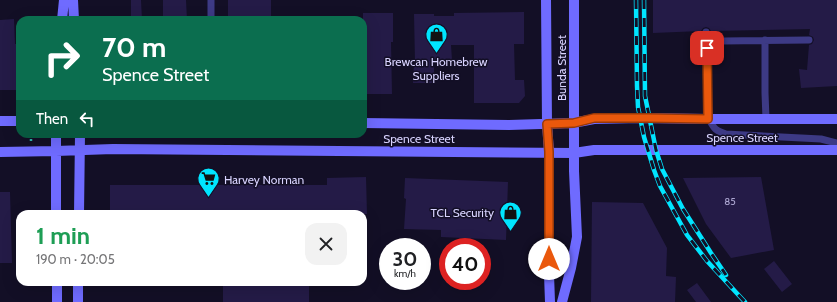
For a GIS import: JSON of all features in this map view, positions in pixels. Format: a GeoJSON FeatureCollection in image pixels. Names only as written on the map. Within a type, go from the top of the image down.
{"type":"FeatureCollection","features":[{"type":"Feature","properties":{"kind":"street"},"geometry":{"type":"LineString","coordinates":[[62,16],[64,0]]}},
{"type":"Feature","properties":{"kind":"street"},"geometry":{"type":"LineString","coordinates":[[73,0],[74,16]]}},
{"type":"Feature","properties":{"kind":"street","name":"Bunda Street"},"geometry":{"type":"LineString","coordinates":[[546,0],[550,302]]}},
{"type":"Feature","properties":{"kind":"street","name":"Bunda Street"},"geometry":{"type":"LineString","coordinates":[[562,302],[577,237],[574,153],[574,0]]}},
{"type":"Feature","properties":{"kind":"street","name":"Spence Street"},"geometry":{"type":"LineString","coordinates":[[367,122],[509,125],[574,123],[594,118],[837,119]]}},
{"type":"Feature","properties":{"kind":"street"},"geometry":{"type":"LineString","coordinates":[[0,121],[16,121]]}},
{"type":"Feature","properties":{"kind":"street"},"geometry":{"type":"LineString","coordinates":[[56,138],[56,210]]}},
{"type":"Feature","properties":{"kind":"street"},"geometry":{"type":"LineString","coordinates":[[79,210],[80,138]]}},
{"type":"Feature","properties":{"kind":"street","name":"Spence Street"},"geometry":{"type":"LineString","coordinates":[[0,152],[121,149],[574,153],[594,150],[837,150]]}},
{"type":"Feature","properties":{"kind":"street"},"geometry":{"type":"LineString","coordinates":[[57,286],[57,302]]}},
{"type":"Feature","properties":{"kind":"street"},"geometry":{"type":"LineString","coordinates":[[78,286],[78,302]]}},
{"type":"Feature","properties":{"kind":"lane"},"geometry":{"type":"LineString","coordinates":[[211,0],[211,16]]}},
{"type":"Feature","properties":{"kind":"lane"},"geometry":{"type":"LineString","coordinates":[[706,32],[708,119],[716,130],[726,134],[821,139],[837,142]]}},
{"type":"Feature","properties":{"kind":"lane"},"geometry":{"type":"LineString","coordinates":[[765,40],[766,119]]}},
{"type":"Feature","properties":{"kind":"lane"},"geometry":{"type":"LineString","coordinates":[[723,41],[809,40]]}},
{"type":"Feature","properties":{"kind":"building"},"geometry":{"type":"Polygon","coordinates":[[[131,0],[141,0],[142,16],[131,16],[131,0]]]}},
{"type":"Feature","properties":{"kind":"building"},"geometry":{"type":"Polygon","coordinates":[[[163,0],[186,0],[187,16],[163,16],[163,0]]]}},
{"type":"Feature","properties":{"kind":"building"},"geometry":{"type":"Polygon","coordinates":[[[228,0],[271,0],[271,16],[228,16],[228,0]]]}},
{"type":"Feature","properties":{"kind":"building"},"geometry":{"type":"Polygon","coordinates":[[[653,0],[837,0],[837,86],[801,88],[799,69],[807,70],[809,45],[812,44],[814,40],[813,37],[809,35],[810,29],[711,31],[706,27],[701,31],[653,33],[653,0]]]}},
{"type":"Feature","properties":{"kind":"building"},"geometry":{"type":"Polygon","coordinates":[[[524,12],[524,44],[514,44],[515,80],[524,80],[525,96],[519,103],[474,103],[474,45],[451,45],[452,60],[434,60],[434,83],[413,83],[415,63],[414,14],[454,16],[454,13],[524,12]]]}},
{"type":"Feature","properties":{"kind":"building"},"geometry":{"type":"Polygon","coordinates":[[[363,13],[393,13],[393,42],[391,42],[392,94],[367,94],[367,16],[363,16],[363,13]]]}},
{"type":"Feature","properties":{"kind":"building"},"geometry":{"type":"Polygon","coordinates":[[[14,19],[16,44],[16,90],[0,90],[0,20],[14,19]]]}},
{"type":"Feature","properties":{"kind":"building","name":"Harvey Norman"},"geometry":{"type":"Polygon","coordinates":[[[366,177],[367,210],[110,210],[110,185],[327,185],[327,178],[366,177]]]}},
{"type":"Feature","properties":{"kind":"building"},"geometry":{"type":"Polygon","coordinates":[[[761,177],[774,250],[731,258],[706,224],[683,178],[761,177]]]}},
{"type":"Feature","properties":{"kind":"building"},"geometry":{"type":"Polygon","coordinates":[[[405,178],[508,182],[506,240],[491,239],[491,238],[441,237],[441,230],[404,229],[406,199],[404,198],[405,178]]]}},
{"type":"Feature","properties":{"kind":"building"},"geometry":{"type":"Polygon","coordinates":[[[0,192],[10,192],[12,263],[0,263],[0,192]]]}},
{"type":"Feature","properties":{"kind":"building"},"geometry":{"type":"Polygon","coordinates":[[[592,202],[643,203],[667,248],[666,276],[676,277],[675,302],[591,302],[592,202]]]}},
{"type":"Feature","properties":{"kind":"building"},"geometry":{"type":"Polygon","coordinates":[[[774,261],[792,284],[782,292],[764,269],[774,261]]]}},
{"type":"Feature","properties":{"kind":"building"},"geometry":{"type":"Polygon","coordinates":[[[697,283],[711,302],[696,302],[687,290],[697,283]]]}},
{"type":"Feature","properties":{"kind":"building"},"geometry":{"type":"Polygon","coordinates":[[[223,286],[309,286],[309,302],[223,302],[223,286]]]}},
{"type":"Feature","properties":{"kind":"railway"},"geometry":{"type":"LineString","coordinates":[[636,0],[638,107],[644,137],[654,170],[660,186],[687,235],[707,261],[745,302]]}},
{"type":"Feature","properties":{"kind":"railway"},"geometry":{"type":"LineString","coordinates":[[644,0],[645,96],[656,150],[662,169],[683,209],[726,275]]}},
{"type":"Feature","properties":{"kind":"place","name":"Brewcan Homebrew Suppliers"},"geometry":{"type":"Point","coordinates":[436,54]}},
{"type":"Feature","properties":{"kind":"place","name":"Harvey Norman"},"geometry":{"type":"Point","coordinates":[209,198]}},
{"type":"Feature","properties":{"kind":"place","name":"TCL Security"},"geometry":{"type":"Point","coordinates":[510,232]}},
{"type":"Feature","properties":{"kind":"route"},"geometry":{"type":"LineString","coordinates":[[549,259],[549,152],[547,124],[574,123],[594,118],[708,119],[707,48]]}}]}
